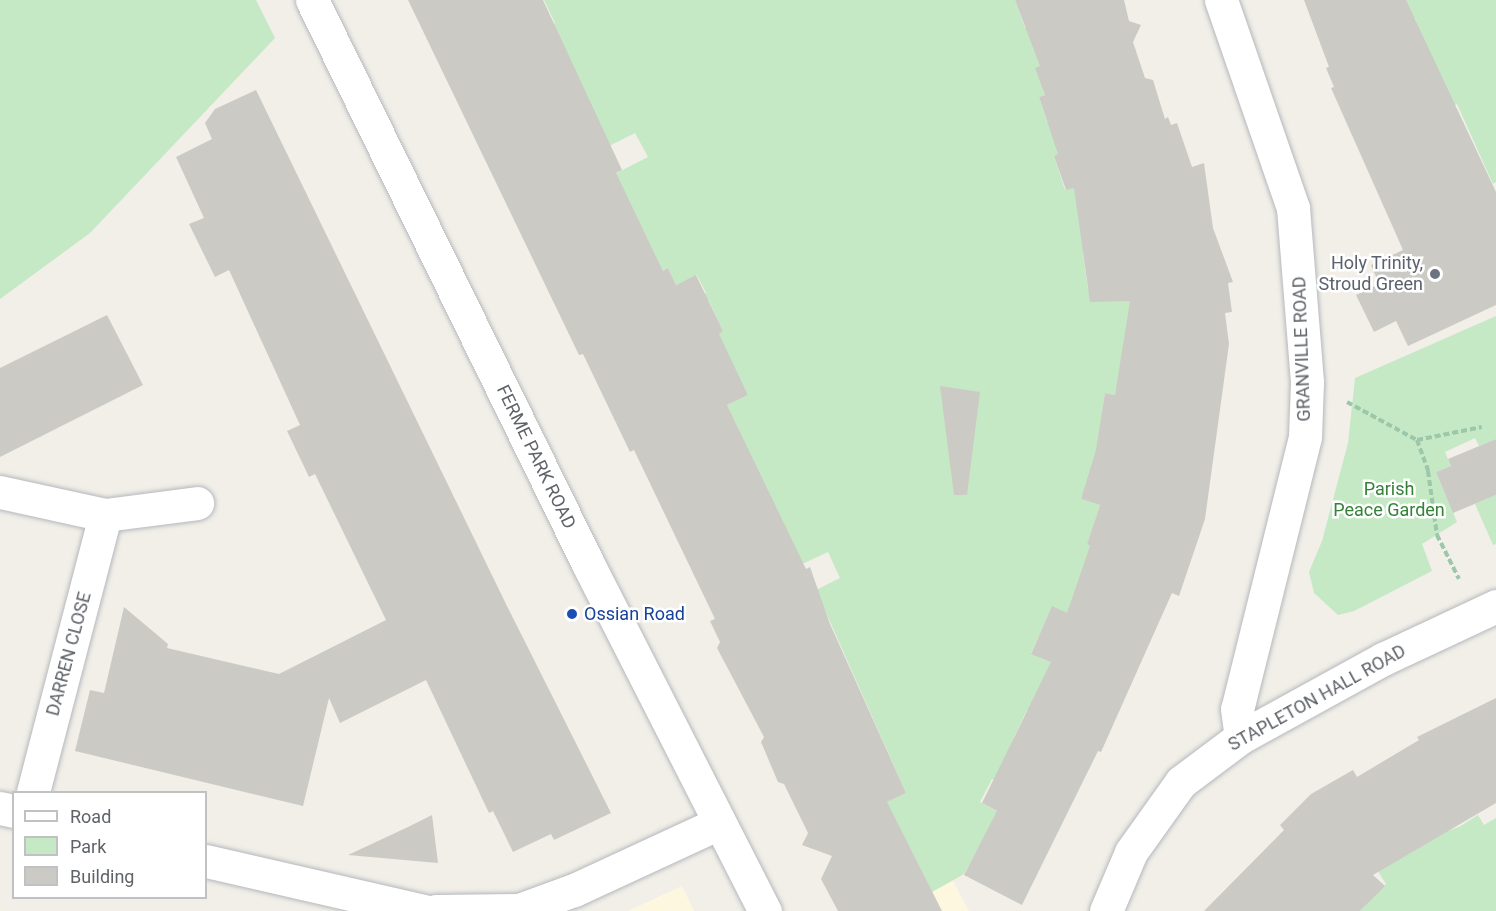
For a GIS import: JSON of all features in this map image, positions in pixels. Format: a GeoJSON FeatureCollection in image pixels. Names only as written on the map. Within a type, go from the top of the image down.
{"type":"FeatureCollection","features":[{"type":"Feature","properties":{"kind":"street","name":"FERME PARK ROAD"},"geometry":{"type":"LineString","coordinates":[[312,0],[719,823],[765,911]]}},
{"type":"Feature","properties":{"kind":"street","name":"GRANVILLE ROAD"},"geometry":{"type":"LineString","coordinates":[[1221,0],[1293,208],[1307,382],[1305,437],[1237,709],[1241,737]]}},
{"type":"Feature","properties":{"kind":"street"},"geometry":{"type":"LineString","coordinates":[[0,492],[105,515],[197,503]]}},
{"type":"Feature","properties":{"kind":"street","name":"DARREN CLOSE"},"geometry":{"type":"LineString","coordinates":[[33,791],[105,515]]}},
{"type":"Feature","properties":{"kind":"street","name":"STAPLETON HALL ROAD"},"geometry":{"type":"LineString","coordinates":[[1106,911],[1131,852],[1181,782],[1241,737],[1383,659],[1486,610]]}},
{"type":"Feature","properties":{"kind":"street"},"geometry":{"type":"LineString","coordinates":[[436,911],[519,910],[574,890],[719,823]]}},
{"type":"Feature","properties":{"kind":"street"},"geometry":{"type":"LineString","coordinates":[[207,861],[425,911]]}},
{"type":"Feature","properties":{"kind":"path"},"geometry":{"type":"LineString","coordinates":[[1307,382],[1418,440],[1482,427]]}},
{"type":"Feature","properties":{"kind":"path"},"geometry":{"type":"LineString","coordinates":[[1418,440],[1428,471],[1437,535],[1486,610]]}},
{"type":"Feature","properties":{"kind":"shaded area"},"geometry":{"type":"Polygon","coordinates":[[[953,881],[969,911],[893,911],[953,881]]]}},
{"type":"Feature","properties":{"kind":"shaded area"},"geometry":{"type":"Polygon","coordinates":[[[682,886],[694,911],[628,911],[682,886]]]}},
{"type":"Feature","properties":{"kind":"green space"},"geometry":{"type":"Polygon","coordinates":[[[0,0],[256,0],[275,38],[90,233],[0,299],[0,0]]]}},
{"type":"Feature","properties":{"kind":"green space"},"geometry":{"type":"Polygon","coordinates":[[[544,0],[1015,0],[1025,28],[1048,20],[1065,58],[1036,68],[1045,95],[1039,97],[1047,122],[1092,143],[1054,156],[1065,190],[1096,180],[1128,247],[1083,253],[1088,290],[1138,284],[1115,395],[1105,393],[1096,456],[1081,499],[1100,505],[1087,544],[1090,546],[1095,625],[1052,607],[1031,653],[1068,669],[1046,718],[1027,710],[1014,737],[1010,788],[992,779],[980,802],[998,812],[964,874],[932,892],[910,848],[872,809],[906,793],[816,590],[840,578],[828,552],[802,564],[727,405],[748,395],[735,368],[695,345],[723,331],[709,301],[670,311],[706,293],[697,275],[676,285],[668,268],[663,271],[643,230],[607,178],[648,157],[635,133],[575,163],[516,41],[555,23],[544,0]]]}},
{"type":"Feature","properties":{"kind":"green space"},"geometry":{"type":"Polygon","coordinates":[[[1401,0],[1496,0],[1496,182],[1493,184],[1457,104],[1445,109],[1415,18],[1409,19],[1401,0]]]}},
{"type":"Feature","properties":{"kind":"green space","name":"Parish Peace Garden"},"geometry":{"type":"Polygon","coordinates":[[[1496,316],[1496,439],[1479,446],[1475,438],[1445,452],[1451,466],[1436,472],[1457,522],[1422,544],[1432,571],[1354,611],[1338,615],[1314,593],[1309,572],[1322,541],[1348,443],[1355,378],[1496,316]]]}},
{"type":"Feature","properties":{"kind":"green space"},"geometry":{"type":"Polygon","coordinates":[[[1496,495],[1496,544],[1493,545],[1475,504],[1496,495]]]}},
{"type":"Feature","properties":{"kind":"green space"},"geometry":{"type":"Polygon","coordinates":[[[1478,815],[1484,825],[1496,818],[1496,911],[1360,911],[1386,884],[1369,857],[1459,827],[1478,815]]]}},
{"type":"Feature","properties":{"kind":"building"},"geometry":{"type":"Polygon","coordinates":[[[408,0],[543,0],[622,170],[616,173],[663,271],[668,268],[676,285],[696,275],[723,331],[719,334],[748,395],[727,405],[806,569],[810,567],[830,624],[906,793],[887,802],[942,911],[838,911],[821,879],[832,856],[802,845],[808,833],[784,784],[778,782],[761,742],[764,737],[717,648],[720,642],[710,621],[715,619],[634,450],[630,452],[583,354],[579,355],[408,0]]]}},
{"type":"Feature","properties":{"kind":"building"},"geometry":{"type":"Polygon","coordinates":[[[1015,0],[1124,0],[1129,21],[1141,25],[1133,42],[1145,78],[1153,80],[1165,119],[1168,117],[1171,125],[1177,123],[1192,167],[1204,163],[1213,228],[1233,282],[1228,283],[1232,312],[1225,313],[1229,344],[1205,519],[1179,596],[1172,593],[1101,752],[1098,751],[1022,905],[964,875],[997,811],[982,803],[1051,662],[1031,654],[1052,606],[1067,613],[1090,546],[1087,544],[1100,505],[1081,499],[1096,450],[1105,393],[1115,395],[1130,301],[1090,302],[1074,188],[1066,190],[1054,156],[1058,154],[1039,97],[1045,95],[1035,68],[1040,66],[1015,0]]]}},
{"type":"Feature","properties":{"kind":"building"},"geometry":{"type":"Polygon","coordinates":[[[1304,0],[1406,0],[1496,192],[1496,305],[1408,346],[1396,321],[1374,332],[1356,295],[1379,284],[1371,265],[1403,250],[1331,88],[1334,87],[1326,68],[1329,67],[1304,0]]]}},
{"type":"Feature","properties":{"kind":"building"},"geometry":{"type":"Polygon","coordinates":[[[256,90],[506,604],[611,813],[554,840],[551,834],[513,852],[493,811],[489,813],[426,680],[340,723],[329,698],[303,806],[75,751],[90,690],[104,693],[124,607],[168,644],[167,648],[279,674],[386,620],[315,474],[309,477],[287,431],[300,425],[229,270],[215,277],[189,224],[204,218],[176,157],[212,139],[205,123],[215,109],[256,90]]]}},
{"type":"Feature","properties":{"kind":"building"},"geometry":{"type":"Polygon","coordinates":[[[107,315],[143,385],[0,457],[0,368],[107,315]]]}},
{"type":"Feature","properties":{"kind":"building"},"geometry":{"type":"Polygon","coordinates":[[[940,386],[980,392],[967,495],[954,495],[940,386]]]}},
{"type":"Feature","properties":{"kind":"building"},"geometry":{"type":"Polygon","coordinates":[[[1496,439],[1496,495],[1453,513],[1436,472],[1451,466],[1448,459],[1496,439]]]}},
{"type":"Feature","properties":{"kind":"building"},"geometry":{"type":"Polygon","coordinates":[[[1496,698],[1496,803],[1373,875],[1385,886],[1360,911],[1204,911],[1284,830],[1280,825],[1311,794],[1353,770],[1357,777],[1419,740],[1417,737],[1496,698]]]}},
{"type":"Feature","properties":{"kind":"building"},"geometry":{"type":"Polygon","coordinates":[[[432,815],[438,863],[348,855],[408,827],[432,815]]]}},
{"type":"Feature","properties":{"kind":"place","name":"Holy Trinity, Stroud Green"},"geometry":{"type":"Point","coordinates":[1435,274]}},
{"type":"Feature","properties":{"kind":"place","name":"Ossian Road"},"geometry":{"type":"Point","coordinates":[572,614]}}]}
